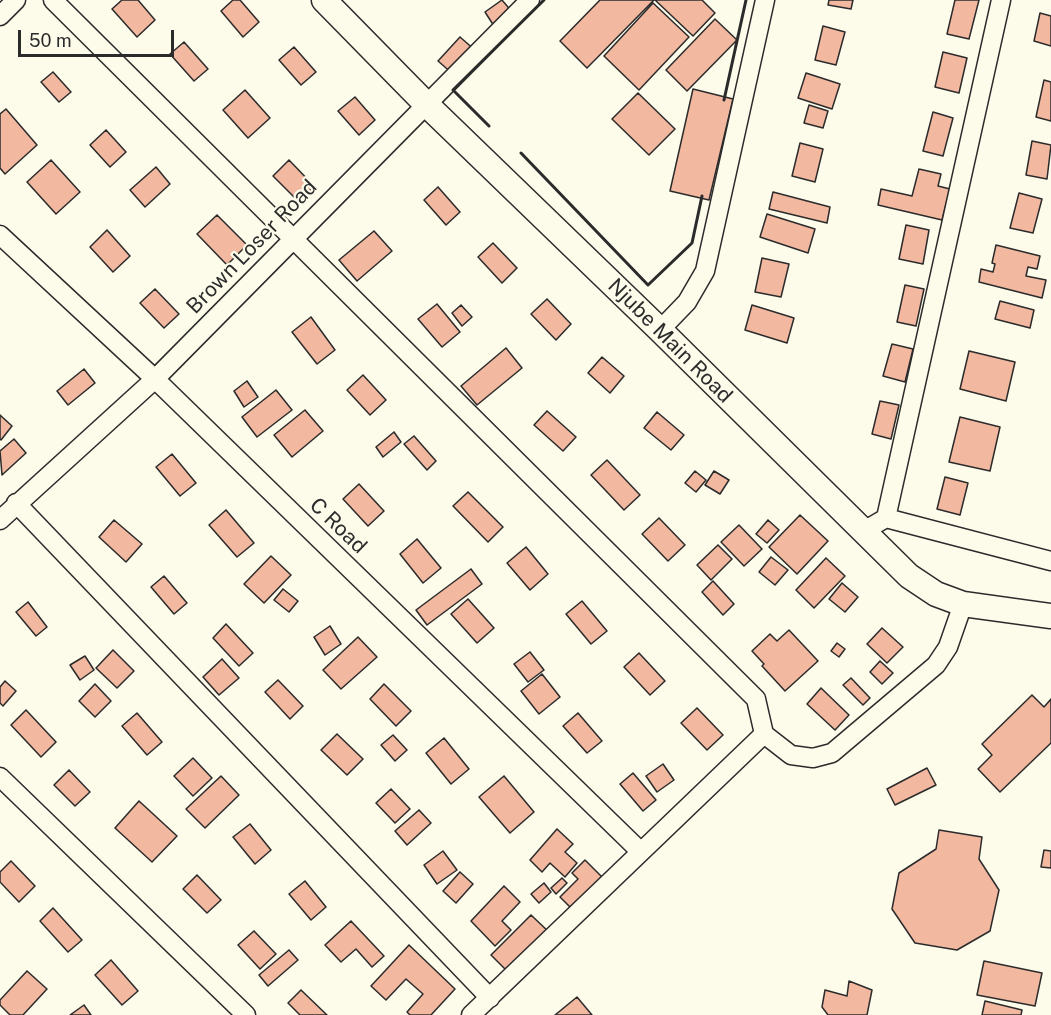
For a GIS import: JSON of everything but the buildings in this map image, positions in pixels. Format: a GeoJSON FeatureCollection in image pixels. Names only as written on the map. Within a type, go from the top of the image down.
{"type":"FeatureCollection","features":[{"type":"Feature","properties":{"kind":"street"},"geometry":{"type":"LineString","coordinates":[[0,16],[16,0]]}},
{"type":"Feature","properties":{"kind":"street"},"geometry":{"type":"LineString","coordinates":[[53,0],[756,699],[764,734],[791,755],[813,758],[832,753],[936,665],[948,647],[963,604]]}},
{"type":"Feature","properties":{"kind":"street","name":"Njube Main Road"},"geometry":{"type":"LineString","coordinates":[[324,0],[426,104],[660,330],[909,576],[936,594],[963,604],[1051,616]]}},
{"type":"Feature","properties":{"kind":"street","name":"Brown Loser Road"},"geometry":{"type":"LineString","coordinates":[[0,520],[16,503],[155,379],[530,0]]}},
{"type":"Feature","properties":{"kind":"street"},"geometry":{"type":"LineString","coordinates":[[660,330],[687,302],[705,271],[765,0]]}},
{"type":"Feature","properties":{"kind":"street"},"geometry":{"type":"LineString","coordinates":[[886,518],[1001,0]]}},
{"type":"Feature","properties":{"kind":"street","name":"C Road"},"geometry":{"type":"LineString","coordinates":[[0,235],[155,379],[641,852]]}},
{"type":"Feature","properties":{"kind":"street"},"geometry":{"type":"LineString","coordinates":[[16,503],[490,998]]}},
{"type":"Feature","properties":{"kind":"street"},"geometry":{"type":"LineString","coordinates":[[862,532],[886,518],[1051,561]]}},
{"type":"Feature","properties":{"kind":"street"},"geometry":{"type":"LineString","coordinates":[[471,1015],[764,734]]}},
{"type":"Feature","properties":{"kind":"street"},"geometry":{"type":"LineString","coordinates":[[0,777],[246,1015]]}},
{"type":"Feature","properties":{"kind":"wall"},"geometry":{"type":"LineString","coordinates":[[489,126],[453,90],[544,0]]}},
{"type":"Feature","properties":{"kind":"wall"},"geometry":{"type":"LineString","coordinates":[[724,100],[746,0]]}},
{"type":"Feature","properties":{"kind":"wall"},"geometry":{"type":"LineString","coordinates":[[521,153],[648,285],[692,243],[702,196]]}}]}
